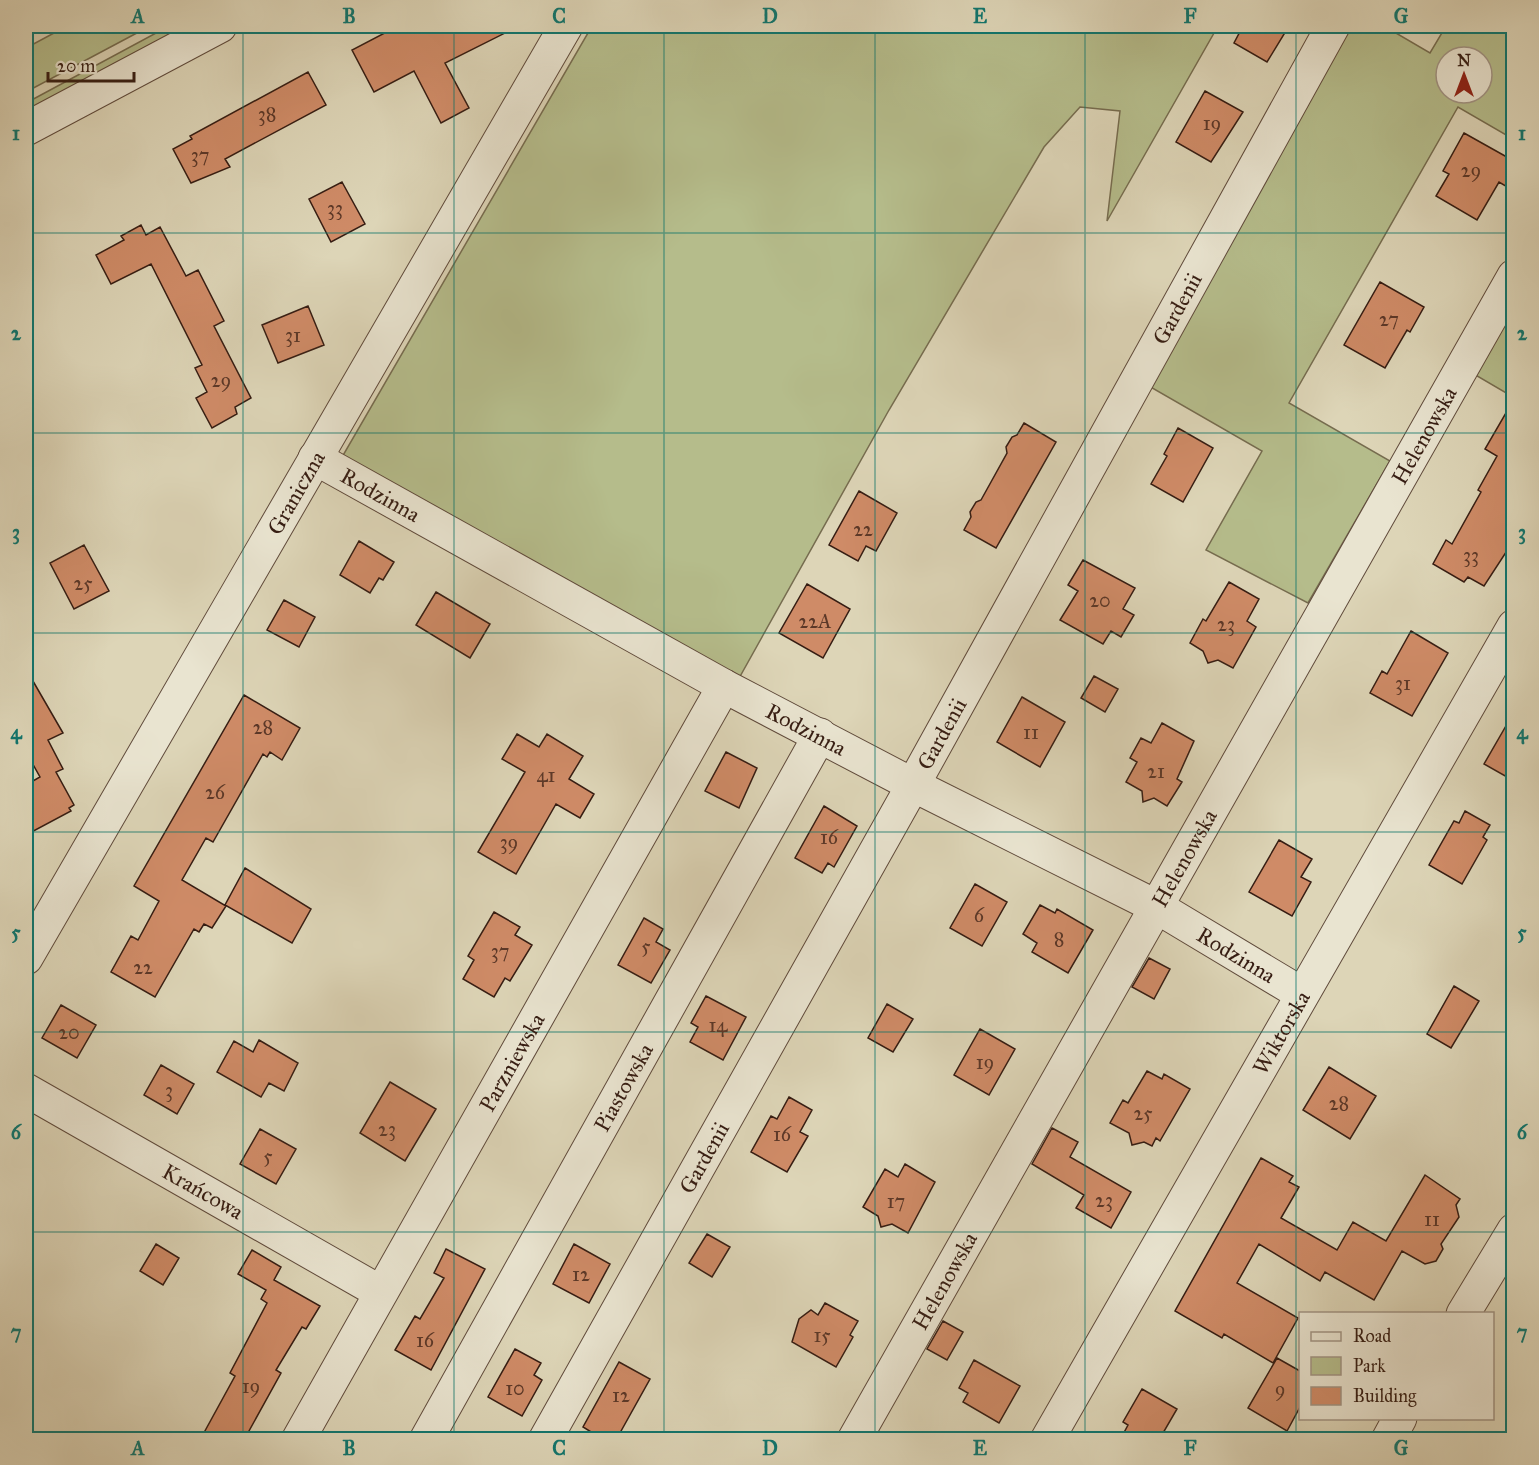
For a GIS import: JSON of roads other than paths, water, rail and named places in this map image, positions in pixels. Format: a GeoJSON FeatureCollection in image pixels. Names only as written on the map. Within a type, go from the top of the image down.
{"type":"FeatureCollection","features":[{"type":"Feature","properties":{"kind":"street"},"geometry":{"type":"LineString","coordinates":[[26,129],[220,26]]}},
{"type":"Feature","properties":{"kind":"street","name":"Graniczna"},"geometry":{"type":"LineString","coordinates":[[26,958],[566,26]]}},
{"type":"Feature","properties":{"kind":"street","name":"Gardenii"},"geometry":{"type":"LineString","coordinates":[[544,1440],[913,785],[1333,26]]}},
{"type":"Feature","properties":{"kind":"street","name":"Helenowska"},"geometry":{"type":"LineString","coordinates":[[854,1440],[1514,276]]}},
{"type":"Feature","properties":{"kind":"street","name":"Rodzinna"},"geometry":{"type":"LineString","coordinates":[[315,458],[724,686],[913,785],[1157,907],[1302,994]]}},
{"type":"Feature","properties":{"kind":"street","name":"Wiktorska"},"geometry":{"type":"LineString","coordinates":[[1047,1440],[1514,626]]}},
{"type":"Feature","properties":{"kind":"street","name":"Parzniewska"},"geometry":{"type":"LineString","coordinates":[[297,1440],[724,686]]}},
{"type":"Feature","properties":{"kind":"street","name":"Piastowska"},"geometry":{"type":"LineString","coordinates":[[426,1440],[820,735]]}},
{"type":"Feature","properties":{"kind":"street","name":"Krańcowa"},"geometry":{"type":"LineString","coordinates":[[26,1090],[380,1292]]}},
{"type":"Feature","properties":{"kind":"street"},"geometry":{"type":"LineString","coordinates":[[1464,1312],[1514,1230]]}},
{"type":"Feature","properties":{"kind":"street"},"geometry":{"type":"LineString","coordinates":[[1388,1440],[1399,1420]]}},
{"type":"Feature","properties":{"kind":"railway"},"geometry":{"type":"LineString","coordinates":[[26,28],[31,26]]}}]}
